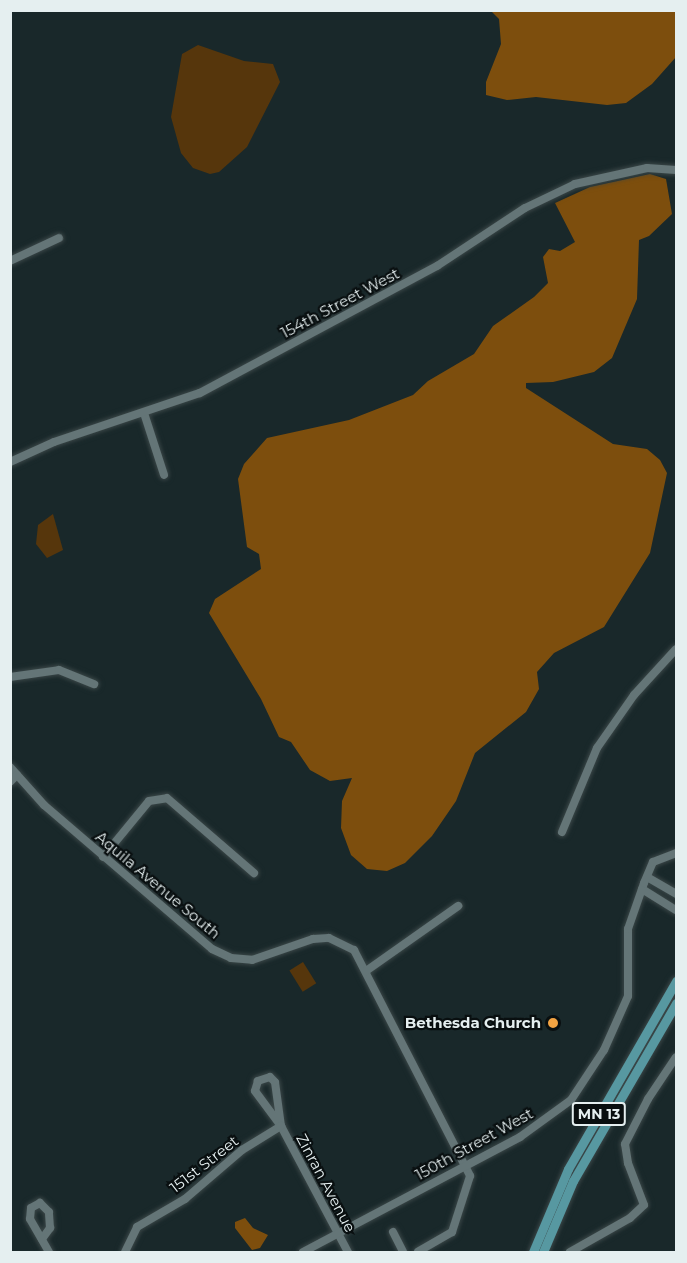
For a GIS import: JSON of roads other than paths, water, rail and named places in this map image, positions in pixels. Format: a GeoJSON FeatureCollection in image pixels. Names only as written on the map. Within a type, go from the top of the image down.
{"type":"FeatureCollection","features":[{"type":"Feature","properties":{"kind":"main road","name":"MN 13"},"geometry":{"type":"LineString","coordinates":[[533,1252],[568,1169],[676,981]]}},
{"type":"Feature","properties":{"kind":"main road","name":"MN 13"},"geometry":{"type":"LineString","coordinates":[[543,1252],[573,1181],[676,1004]]}},
{"type":"Feature","properties":{"kind":"street","name":"154th Street West"},"geometry":{"type":"LineString","coordinates":[[10,462],[54,442],[200,393],[437,266],[525,208],[574,184],[647,168],[676,170]]}},
{"type":"Feature","properties":{"kind":"street"},"geometry":{"type":"LineString","coordinates":[[10,261],[59,238]]}},
{"type":"Feature","properties":{"kind":"street"},"geometry":{"type":"LineString","coordinates":[[144,413],[164,475]]}},
{"type":"Feature","properties":{"kind":"street"},"geometry":{"type":"LineString","coordinates":[[562,832],[597,748],[634,694],[676,649]]}},
{"type":"Feature","properties":{"kind":"street"},"geometry":{"type":"LineString","coordinates":[[10,677],[59,670],[94,684]]}},
{"type":"Feature","properties":{"kind":"street","name":"Aquila Avenue South"},"geometry":{"type":"LineString","coordinates":[[10,767],[44,805],[212,949],[231,958],[267,957],[313,939],[329,938],[354,950],[467,1166]]}},
{"type":"Feature","properties":{"kind":"street"},"geometry":{"type":"LineString","coordinates":[[10,782],[17,775]]}},
{"type":"Feature","properties":{"kind":"street"},"geometry":{"type":"LineString","coordinates":[[103,856],[149,801],[167,798],[254,873]]}},
{"type":"Feature","properties":{"kind":"street"},"geometry":{"type":"LineString","coordinates":[[676,853],[653,862],[647,877],[676,894]]}},
{"type":"Feature","properties":{"kind":"street","name":"150th Street West"},"geometry":{"type":"LineString","coordinates":[[303,1252],[520,1137],[571,1100],[604,1050],[628,996],[628,929],[647,877]]}},
{"type":"Feature","properties":{"kind":"street"},"geometry":{"type":"LineString","coordinates":[[642,889],[676,910]]}},
{"type":"Feature","properties":{"kind":"street"},"geometry":{"type":"LineString","coordinates":[[366,971],[458,906]]}},
{"type":"Feature","properties":{"kind":"street"},"geometry":{"type":"LineString","coordinates":[[570,1252],[630,1218],[644,1205],[628,1163],[625,1144],[648,1099],[676,1057]]}},
{"type":"Feature","properties":{"kind":"street","name":"Zinran Avenue"},"geometry":{"type":"LineString","coordinates":[[281,1126],[275,1082],[270,1077],[258,1081],[255,1091],[281,1126],[348,1252]]}},
{"type":"Feature","properties":{"kind":"street","name":"151st Street"},"geometry":{"type":"LineString","coordinates":[[125,1252],[137,1227],[185,1199],[242,1150],[281,1126]]}},
{"type":"Feature","properties":{"kind":"street"},"geometry":{"type":"LineString","coordinates":[[418,1252],[452,1232],[470,1186],[467,1166]]}},
{"type":"Feature","properties":{"kind":"street"},"geometry":{"type":"LineString","coordinates":[[393,1232],[404,1252]]}},
{"type":"Feature","properties":{"kind":"street"},"geometry":{"type":"LineString","coordinates":[[42,1239],[48,1252]]}},
{"type":"Feature","properties":{"kind":"place","name":"Bethesda Church"},"geometry":{"type":"Point","coordinates":[553,1023]}}]}
